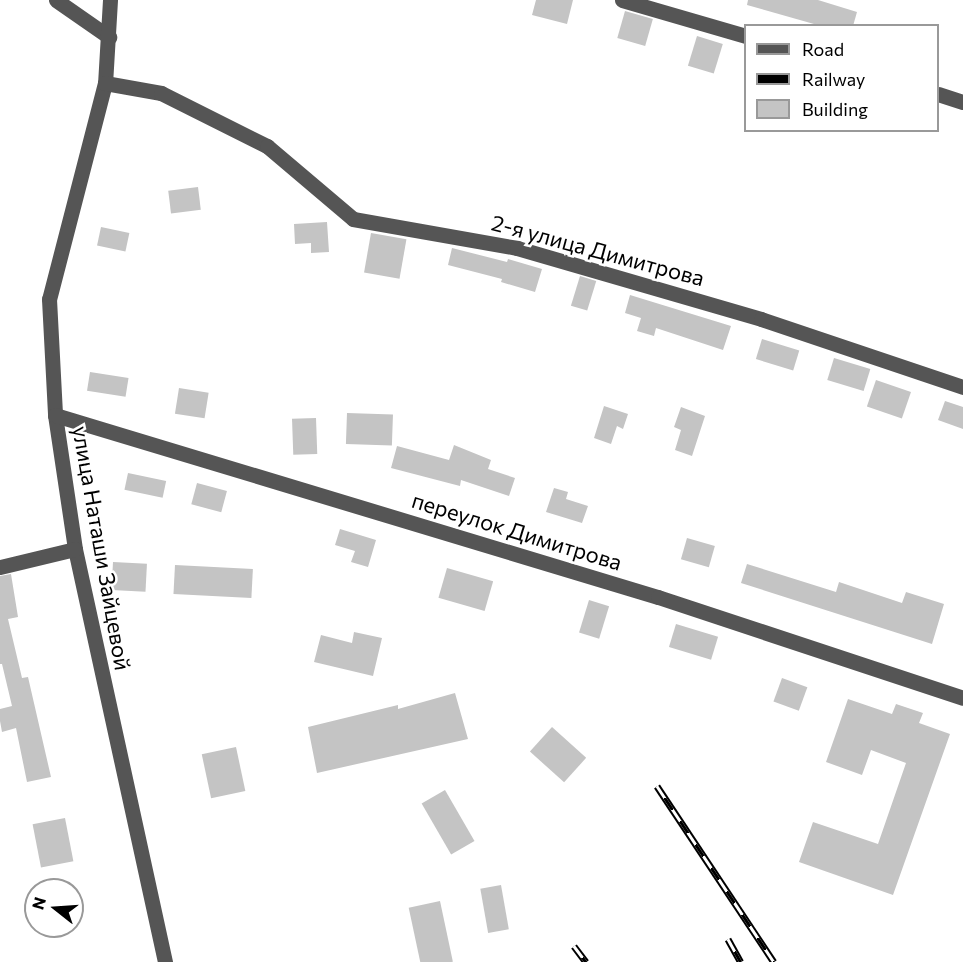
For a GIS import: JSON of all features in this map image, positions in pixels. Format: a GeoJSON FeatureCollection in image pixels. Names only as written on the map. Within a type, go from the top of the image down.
{"type":"FeatureCollection","features":[{"type":"Feature","properties":{"kind":"street"},"geometry":{"type":"LineString","coordinates":[[56,0],[109,37]]}},
{"type":"Feature","properties":{"kind":"street","name":"улица Наташи Зайцевой"},"geometry":{"type":"LineString","coordinates":[[110,0],[105,83],[49,299],[55,415],[75,549],[165,962]]}},
{"type":"Feature","properties":{"kind":"street"},"geometry":{"type":"LineString","coordinates":[[622,0],[744,35]]}},
{"type":"Feature","properties":{"kind":"street","name":"2-я улица Димитрова"},"geometry":{"type":"LineString","coordinates":[[105,83],[161,93],[267,146],[353,219],[517,248],[761,319],[963,387]]}},
{"type":"Feature","properties":{"kind":"street"},"geometry":{"type":"LineString","coordinates":[[939,94],[963,102]]}},
{"type":"Feature","properties":{"kind":"street","name":"переулок Димитрова"},"geometry":{"type":"LineString","coordinates":[[55,415],[658,597],[963,698]]}},
{"type":"Feature","properties":{"kind":"street"},"geometry":{"type":"LineString","coordinates":[[0,567],[75,549]]}},
{"type":"Feature","properties":{"kind":"building"},"geometry":{"type":"Polygon","coordinates":[[[536,0],[573,0],[567,24],[532,15],[536,0]]]}},
{"type":"Feature","properties":{"kind":"building"},"geometry":{"type":"Polygon","coordinates":[[[748,0],[818,0],[857,12],[854,24],[814,24],[747,5],[748,0]]]}},
{"type":"Feature","properties":{"kind":"building"},"geometry":{"type":"Polygon","coordinates":[[[625,11],[653,19],[645,46],[617,38],[625,11]]]}},
{"type":"Feature","properties":{"kind":"building"},"geometry":{"type":"Polygon","coordinates":[[[697,36],[723,44],[714,74],[688,66],[697,36]]]}},
{"type":"Feature","properties":{"kind":"building"},"geometry":{"type":"Polygon","coordinates":[[[198,187],[201,210],[171,213],[168,191],[198,187]]]}},
{"type":"Feature","properties":{"kind":"building"},"geometry":{"type":"Polygon","coordinates":[[[327,222],[329,252],[311,253],[311,243],[295,244],[294,224],[327,222]]]}},
{"type":"Feature","properties":{"kind":"building"},"geometry":{"type":"Polygon","coordinates":[[[101,227],[129,233],[125,252],[97,246],[101,227]]]}},
{"type":"Feature","properties":{"kind":"building"},"geometry":{"type":"Polygon","coordinates":[[[371,233],[406,239],[400,279],[364,272],[371,233]]]}},
{"type":"Feature","properties":{"kind":"building"},"geometry":{"type":"Polygon","coordinates":[[[452,248],[507,262],[508,259],[542,269],[535,292],[501,282],[502,279],[448,265],[452,248]]]}},
{"type":"Feature","properties":{"kind":"building"},"geometry":{"type":"Polygon","coordinates":[[[580,276],[596,281],[587,311],[571,306],[580,276]]]}},
{"type":"Feature","properties":{"kind":"building"},"geometry":{"type":"Polygon","coordinates":[[[630,295],[731,326],[723,350],[656,328],[654,336],[637,331],[641,318],[625,313],[630,295]]]}},
{"type":"Feature","properties":{"kind":"building"},"geometry":{"type":"Polygon","coordinates":[[[762,339],[799,350],[793,370],[756,359],[762,339]]]}},
{"type":"Feature","properties":{"kind":"building"},"geometry":{"type":"Polygon","coordinates":[[[834,358],[870,369],[864,391],[827,380],[834,358]]]}},
{"type":"Feature","properties":{"kind":"building"},"geometry":{"type":"Polygon","coordinates":[[[90,372],[129,378],[126,397],[87,391],[90,372]]]}},
{"type":"Feature","properties":{"kind":"building"},"geometry":{"type":"Polygon","coordinates":[[[876,380],[911,392],[902,419],[867,406],[876,380]]]}},
{"type":"Feature","properties":{"kind":"building"},"geometry":{"type":"Polygon","coordinates":[[[179,388],[209,393],[205,418],[175,414],[179,388]]]}},
{"type":"Feature","properties":{"kind":"building"},"geometry":{"type":"Polygon","coordinates":[[[945,401],[963,407],[963,429],[938,420],[945,401]]]}},
{"type":"Feature","properties":{"kind":"building"},"geometry":{"type":"Polygon","coordinates":[[[604,406],[628,414],[623,429],[617,426],[611,444],[594,438],[604,406]]]}},
{"type":"Feature","properties":{"kind":"building"},"geometry":{"type":"Polygon","coordinates":[[[681,407],[705,416],[692,456],[675,450],[681,430],[674,427],[681,407]]]}},
{"type":"Feature","properties":{"kind":"building"},"geometry":{"type":"Polygon","coordinates":[[[347,413],[393,415],[392,446],[346,444],[347,413]]]}},
{"type":"Feature","properties":{"kind":"building"},"geometry":{"type":"Polygon","coordinates":[[[316,418],[317,454],[293,455],[292,419],[316,418]]]}},
{"type":"Feature","properties":{"kind":"building"},"geometry":{"type":"Polygon","coordinates":[[[454,445],[491,460],[488,469],[515,478],[509,496],[461,480],[460,486],[391,468],[397,446],[449,460],[454,445]]]}},
{"type":"Feature","properties":{"kind":"building"},"geometry":{"type":"Polygon","coordinates":[[[128,473],[166,481],[163,498],[124,490],[128,473]]]}},
{"type":"Feature","properties":{"kind":"building"},"geometry":{"type":"Polygon","coordinates":[[[197,483],[227,491],[221,512],[191,504],[197,483]]]}},
{"type":"Feature","properties":{"kind":"building"},"geometry":{"type":"Polygon","coordinates":[[[554,488],[568,492],[566,499],[588,506],[582,523],[546,512],[554,488]]]}},
{"type":"Feature","properties":{"kind":"building"},"geometry":{"type":"Polygon","coordinates":[[[340,529],[376,540],[368,567],[351,562],[355,551],[335,545],[340,529]]]}},
{"type":"Feature","properties":{"kind":"building"},"geometry":{"type":"Polygon","coordinates":[[[687,538],[715,546],[709,567],[681,559],[687,538]]]}},
{"type":"Feature","properties":{"kind":"building"},"geometry":{"type":"Polygon","coordinates":[[[113,562],[147,564],[145,592],[112,590],[113,562]]]}},
{"type":"Feature","properties":{"kind":"building"},"geometry":{"type":"Polygon","coordinates":[[[747,564],[836,592],[839,582],[902,603],[906,592],[944,604],[932,644],[741,583],[747,564]]]}},
{"type":"Feature","properties":{"kind":"building"},"geometry":{"type":"Polygon","coordinates":[[[175,565],[253,569],[251,598],[173,594],[175,565]]]}},
{"type":"Feature","properties":{"kind":"building"},"geometry":{"type":"Polygon","coordinates":[[[447,568],[493,581],[485,611],[438,598],[447,568]]]}},
{"type":"Feature","properties":{"kind":"building"},"geometry":{"type":"Polygon","coordinates":[[[11,574],[18,617],[8,619],[22,678],[28,677],[51,777],[27,782],[16,728],[2,732],[0,721],[0,709],[12,706],[2,664],[0,664],[0,576],[11,574]]]}},
{"type":"Feature","properties":{"kind":"building"},"geometry":{"type":"Polygon","coordinates":[[[589,600],[609,606],[599,639],[579,633],[589,600]]]}},
{"type":"Feature","properties":{"kind":"building"},"geometry":{"type":"Polygon","coordinates":[[[676,624],[718,637],[711,660],[669,647],[676,624]]]}},
{"type":"Feature","properties":{"kind":"building"},"geometry":{"type":"Polygon","coordinates":[[[354,632],[382,638],[373,676],[314,662],[321,635],[352,643],[354,632]]]}},
{"type":"Feature","properties":{"kind":"building"},"geometry":{"type":"Polygon","coordinates":[[[782,678],[807,687],[799,711],[773,701],[782,678]]]}},
{"type":"Feature","properties":{"kind":"building"},"geometry":{"type":"Polygon","coordinates":[[[455,693],[468,739],[317,773],[308,727],[398,705],[398,709],[455,693]]]}},
{"type":"Feature","properties":{"kind":"building"},"geometry":{"type":"Polygon","coordinates":[[[848,699],[892,714],[896,704],[923,713],[919,723],[950,734],[893,895],[799,862],[813,822],[878,844],[906,763],[871,750],[862,775],[826,762],[848,699]]]}},
{"type":"Feature","properties":{"kind":"building"},"geometry":{"type":"Polygon","coordinates":[[[552,727],[586,758],[564,782],[530,752],[552,727]]]}},
{"type":"Feature","properties":{"kind":"building"},"geometry":{"type":"Polygon","coordinates":[[[236,747],[245,791],[211,798],[202,754],[236,747]]]}},
{"type":"Feature","properties":{"kind":"building"},"geometry":{"type":"Polygon","coordinates":[[[445,790],[474,841],[451,855],[422,804],[445,790]]]}},
{"type":"Feature","properties":{"kind":"building"},"geometry":{"type":"Polygon","coordinates":[[[65,818],[73,861],[41,867],[33,824],[65,818]]]}},
{"type":"Feature","properties":{"kind":"building"},"geometry":{"type":"Polygon","coordinates":[[[501,885],[509,929],[488,933],[480,889],[501,885]]]}},
{"type":"Feature","properties":{"kind":"building"},"geometry":{"type":"Polygon","coordinates":[[[440,901],[453,962],[420,962],[409,908],[440,901]]]}},
{"type":"Feature","properties":{"kind":"railway"},"geometry":{"type":"LineString","coordinates":[[657,786],[774,962]]}},
{"type":"Feature","properties":{"kind":"railway"},"geometry":{"type":"LineString","coordinates":[[728,939],[741,962]]}},
{"type":"Feature","properties":{"kind":"railway"},"geometry":{"type":"LineString","coordinates":[[574,946],[586,962]]}}]}
